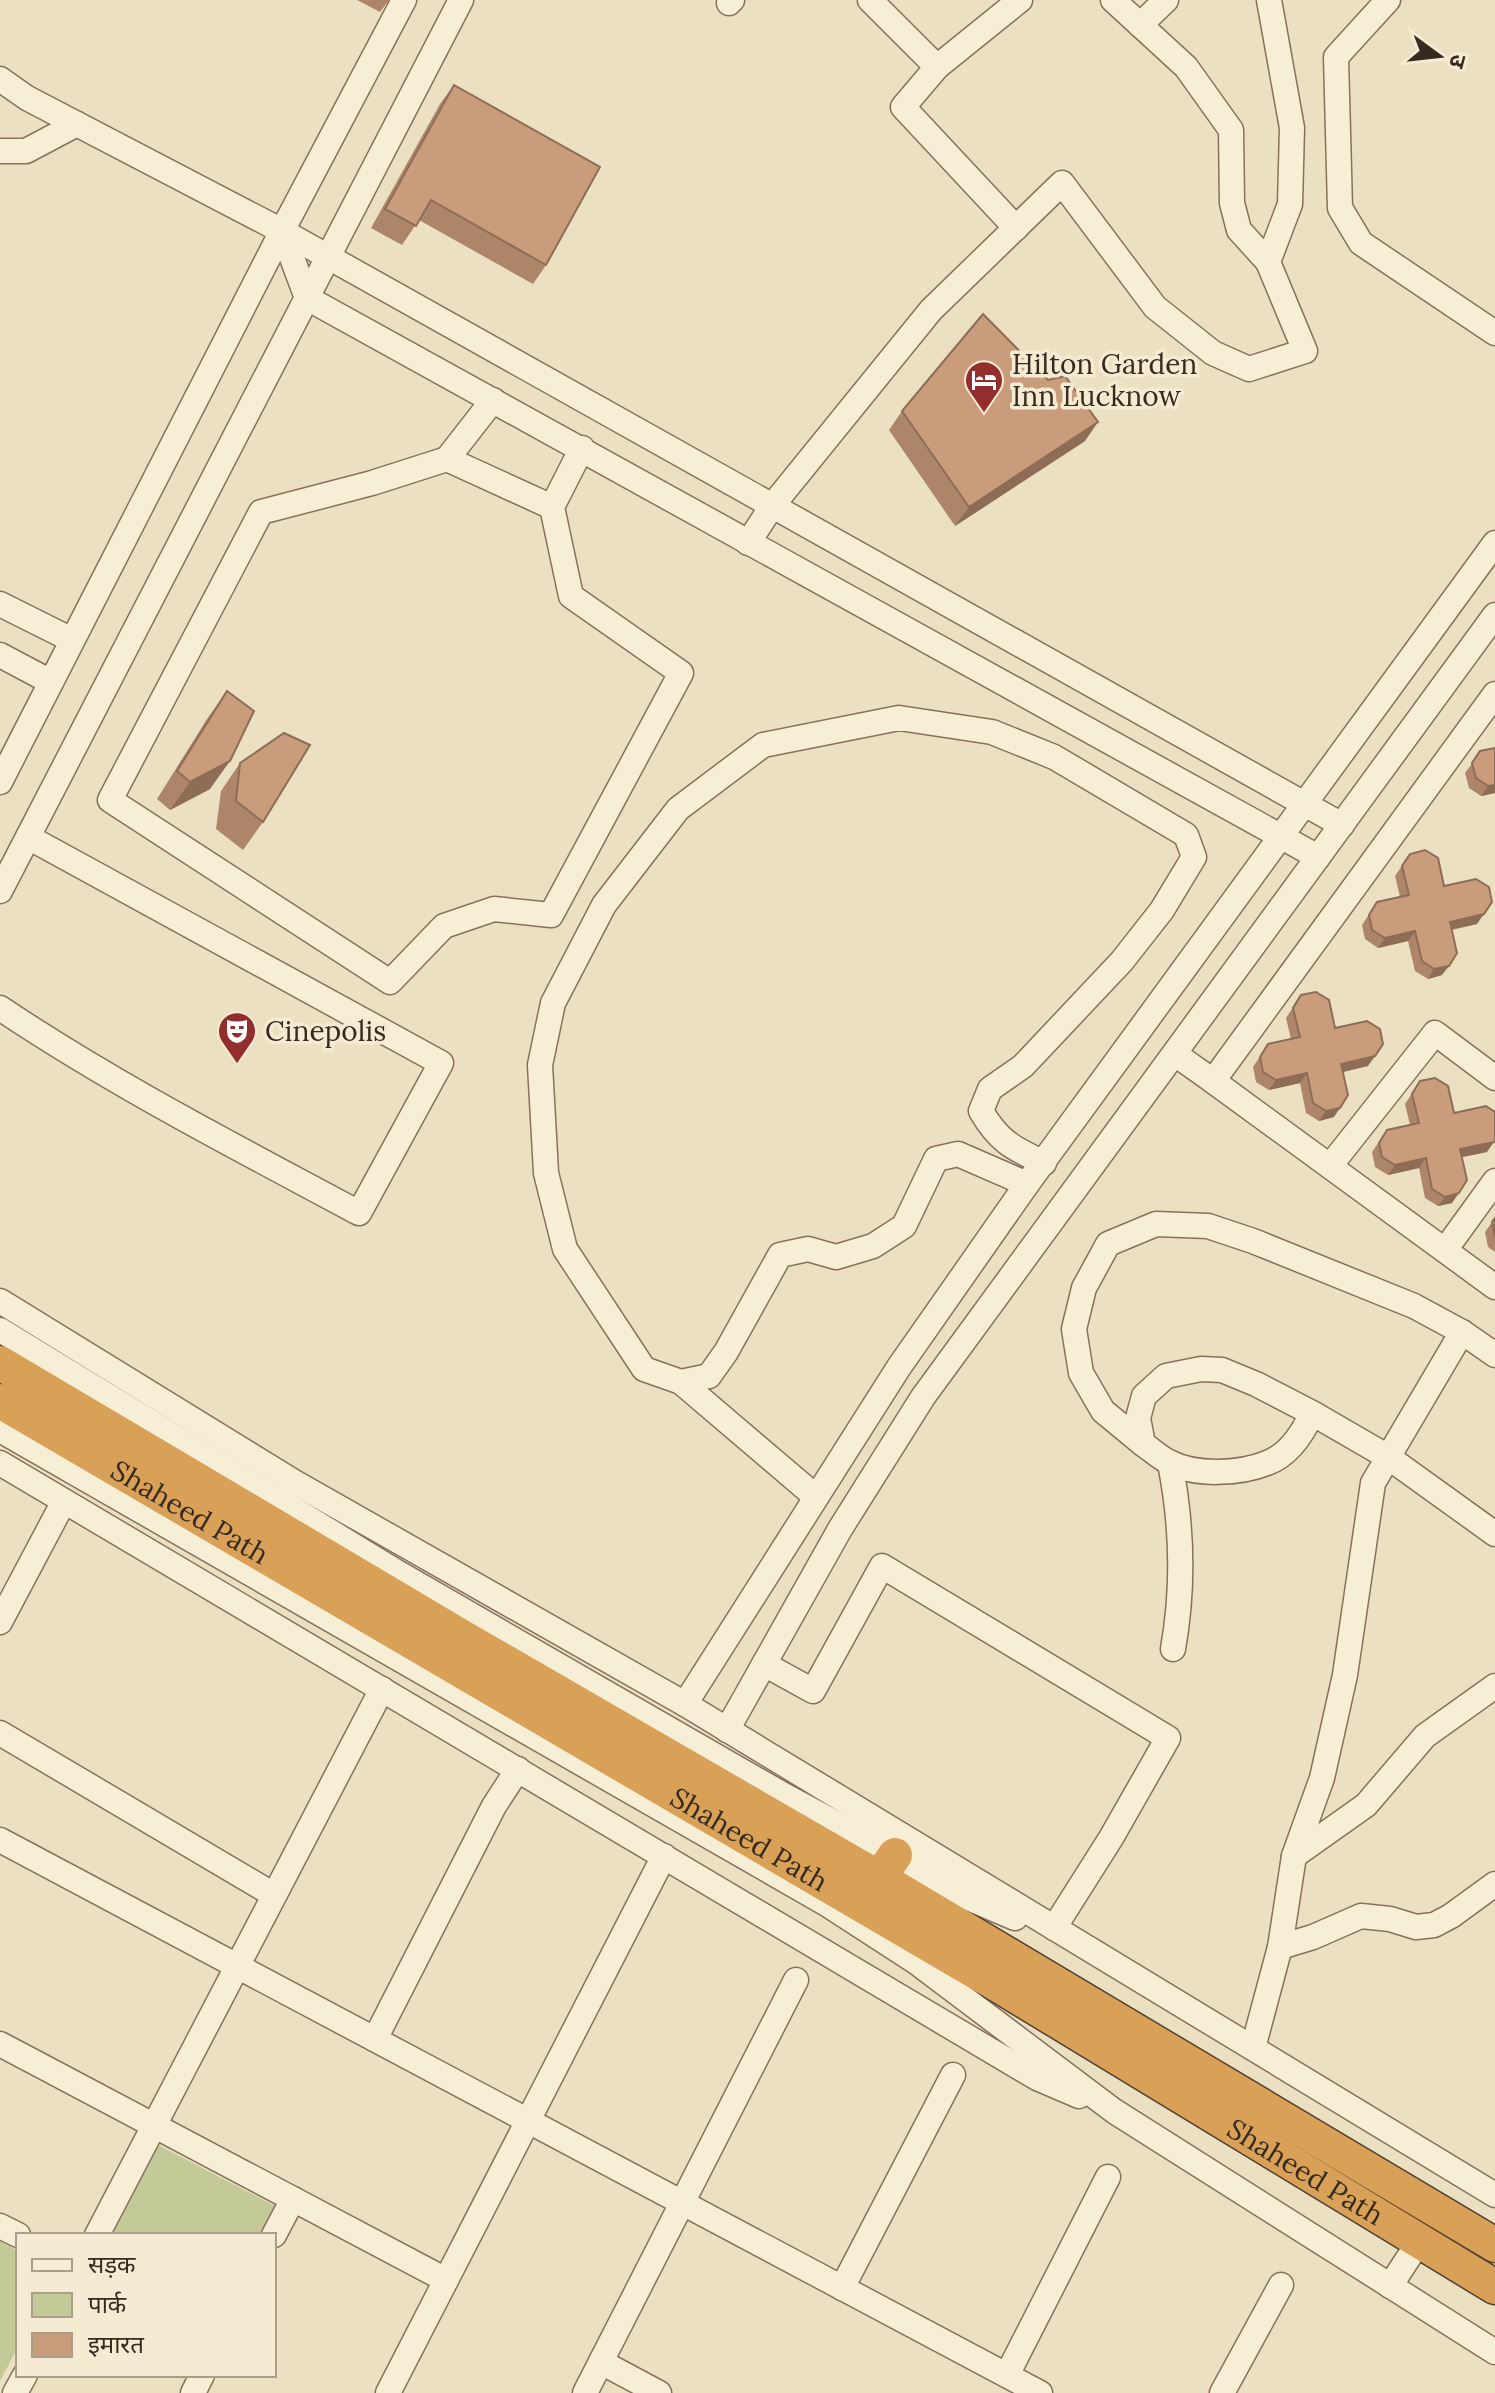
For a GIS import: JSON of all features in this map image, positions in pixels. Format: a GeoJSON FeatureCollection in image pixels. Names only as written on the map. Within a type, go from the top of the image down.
{"type":"FeatureCollection","features":[{"type":"Feature","properties":{"kind":"highway","name":"Shaheed Path"},"geometry":{"type":"LineString","coordinates":[[0,1363],[464,1638],[887,1867],[1495,2245]]}},
{"type":"Feature","properties":{"kind":"highway","name":"Shaheed Path"},"geometry":{"type":"LineString","coordinates":[[0,1401],[744,1847],[995,1983],[1495,2287]]}},
{"type":"Feature","properties":{"kind":"street"},"geometry":{"type":"LineString","coordinates":[[0,782],[404,0]]}},
{"type":"Feature","properties":{"kind":"street"},"geometry":{"type":"LineString","coordinates":[[0,891],[461,0]]}},
{"type":"Feature","properties":{"kind":"street"},"geometry":{"type":"LineString","coordinates":[[870,0],[937,67]]}},
{"type":"Feature","properties":{"kind":"street"},"geometry":{"type":"LineString","coordinates":[[1016,228],[903,107],[937,67],[1020,0]]}},
{"type":"Feature","properties":{"kind":"street"},"geometry":{"type":"LineString","coordinates":[[748,543],[772,506],[931,310],[1062,183],[1155,307],[1213,353],[1249,369],[1305,351],[1268,262],[1239,230],[1232,203],[1231,130],[1186,67],[1113,0]]}},
{"type":"Feature","properties":{"kind":"street"},"geometry":{"type":"LineString","coordinates":[[1140,25],[1166,0]]}},
{"type":"Feature","properties":{"kind":"street"},"geometry":{"type":"LineString","coordinates":[[1268,262],[1290,204],[1292,128],[1269,0]]}},
{"type":"Feature","properties":{"kind":"street"},"geometry":{"type":"LineString","coordinates":[[1388,0],[1336,57],[1340,208],[1361,243],[1495,333]]}},
{"type":"Feature","properties":{"kind":"street"},"geometry":{"type":"LineString","coordinates":[[0,79],[27,98],[282,231],[1342,825]]}},
{"type":"Feature","properties":{"kind":"street"},"geometry":{"type":"LineString","coordinates":[[0,151],[26,151],[77,124]]}},
{"type":"Feature","properties":{"kind":"street"},"geometry":{"type":"LineString","coordinates":[[282,231],[307,298],[1318,857]]}},
{"type":"Feature","properties":{"kind":"street"},"geometry":{"type":"LineString","coordinates":[[493,400],[447,459],[372,483],[261,512],[110,800],[390,982],[444,926],[494,909],[551,915],[681,673],[571,596],[552,507],[582,448]]}},
{"type":"Feature","properties":{"kind":"street"},"geometry":{"type":"LineString","coordinates":[[447,459],[552,507]]}},
{"type":"Feature","properties":{"kind":"street"},"geometry":{"type":"LineString","coordinates":[[685,1704],[899,1367],[1027,1184],[1495,543]]}},
{"type":"Feature","properties":{"kind":"street"},"geometry":{"type":"LineString","coordinates":[[0,604],[72,640]]}},
{"type":"Feature","properties":{"kind":"street"},"geometry":{"type":"LineString","coordinates":[[727,1730],[840,1529],[923,1397],[1318,857],[1487,643],[1495,615]]}},
{"type":"Feature","properties":{"kind":"street"},"geometry":{"type":"LineString","coordinates":[[0,655],[51,682]]}},
{"type":"Feature","properties":{"kind":"street"},"geometry":{"type":"LineString","coordinates":[[1213,1081],[1495,694]]}},
{"type":"Feature","properties":{"kind":"street"},"geometry":{"type":"LineString","coordinates":[[816,1497],[681,1382],[644,1369],[565,1249],[546,1173],[540,1065],[553,1003],[604,905],[678,809],[763,745],[899,718],[992,732],[1054,757],[1186,835],[1194,857],[1162,910],[1122,961],[1084,1002],[1023,1066],[990,1089],[984,1099],[981,1111],[992,1130],[1010,1146],[1044,1163]]}},
{"type":"Feature","properties":{"kind":"street"},"geometry":{"type":"LineString","coordinates":[[0,1008],[148,1100],[359,1213],[441,1063],[28,837]]}},
{"type":"Feature","properties":{"kind":"street"},"geometry":{"type":"LineString","coordinates":[[1330,1166],[1435,1033],[1495,1078]]}},
{"type":"Feature","properties":{"kind":"street"},"geometry":{"type":"LineString","coordinates":[[1175,1054],[1495,1287]]}},
{"type":"Feature","properties":{"kind":"street"},"geometry":{"type":"LineString","coordinates":[[681,1382],[709,1376],[726,1352],[780,1255],[808,1249],[836,1257],[873,1246],[904,1226],[936,1159],[958,1154],[1027,1184]]}},
{"type":"Feature","properties":{"kind":"street"},"geometry":{"type":"LineString","coordinates":[[1445,1250],[1495,1181]]}},
{"type":"Feature","properties":{"kind":"street"},"geometry":{"type":"LineString","coordinates":[[1312,1413],[1289,1448],[1269,1463],[1208,1473],[1170,1463],[1103,1411],[1081,1373],[1074,1329],[1084,1288],[1108,1244],[1156,1224],[1208,1226],[1414,1306],[1462,1332],[1495,1355]]}},
{"type":"Feature","properties":{"kind":"street"},"geometry":{"type":"LineString","coordinates":[[0,1301],[294,1482],[685,1704],[1253,2048],[1453,2183],[1495,2195]]}},
{"type":"Feature","properties":{"kind":"street"},"geometry":{"type":"LineString","coordinates":[[0,1330],[400,1574],[768,1786],[887,1867],[1096,1953]]}},
{"type":"Feature","properties":{"kind":"street"},"geometry":{"type":"LineString","coordinates":[[1253,2048],[1280,1947],[1294,1856],[1322,1778],[1345,1675],[1373,1483],[1462,1332]]}},
{"type":"Feature","properties":{"kind":"street"},"geometry":{"type":"LineString","coordinates":[[1143,1444],[1138,1418],[1144,1396],[1166,1376],[1201,1369],[1222,1370],[1312,1413],[1388,1457],[1495,1534]]}},
{"type":"Feature","properties":{"kind":"street"},"geometry":{"type":"LineString","coordinates":[[0,1430],[744,1847],[905,1955],[1114,2111],[1495,2352]]}},
{"type":"Feature","properties":{"kind":"street"},"geometry":{"type":"LineString","coordinates":[[0,1463],[1037,2078],[1114,2111]]}},
{"type":"Feature","properties":{"kind":"street"},"geometry":{"type":"LineString","coordinates":[[1170,1463],[1178,1504],[1180,1549],[1180,1611],[1173,1649]]}},
{"type":"Feature","properties":{"kind":"street"},"geometry":{"type":"LineString","coordinates":[[0,1622],[63,1503]]}},
{"type":"Feature","properties":{"kind":"street"},"geometry":{"type":"LineString","coordinates":[[764,1664],[813,1691],[882,1566],[1168,1738],[1111,1838],[1054,1928]]}},
{"type":"Feature","properties":{"kind":"street"},"geometry":{"type":"LineString","coordinates":[[1294,1856],[1366,1805],[1425,1736],[1495,1686]]}},
{"type":"Feature","properties":{"kind":"street"},"geometry":{"type":"LineString","coordinates":[[98,2233],[382,1689]]}},
{"type":"Feature","properties":{"kind":"street"},"geometry":{"type":"LineString","coordinates":[[0,1733],[274,1895]]}},
{"type":"Feature","properties":{"kind":"street"},"geometry":{"type":"LineString","coordinates":[[375,2039],[494,1806],[518,1769]]}},
{"type":"Feature","properties":{"kind":"street"},"geometry":{"type":"LineString","coordinates":[[0,1840],[1040,2393]]}},
{"type":"Feature","properties":{"kind":"street"},"geometry":{"type":"LineString","coordinates":[[388,2393],[664,1856]]}},
{"type":"Feature","properties":{"kind":"street"},"geometry":{"type":"LineString","coordinates":[[1280,1947],[1313,1937],[1361,1916],[1390,1919],[1416,1927],[1434,1925],[1495,1884]]}},
{"type":"Feature","properties":{"kind":"street"},"geometry":{"type":"LineString","coordinates":[[886,1988],[902,1972],[905,1955]]}},
{"type":"Feature","properties":{"kind":"street"},"geometry":{"type":"LineString","coordinates":[[585,2393],[796,1980]]}},
{"type":"Feature","properties":{"kind":"street"},"geometry":{"type":"LineString","coordinates":[[0,2044],[446,2280]]}},
{"type":"Feature","properties":{"kind":"street"},"geometry":{"type":"LineString","coordinates":[[842,2288],[953,2075]]}},
{"type":"Feature","properties":{"kind":"street"},"geometry":{"type":"LineString","coordinates":[[1007,2375],[1108,2177]]}},
{"type":"Feature","properties":{"kind":"street"},"geometry":{"type":"LineString","coordinates":[[275,2233],[293,2199]]}},
{"type":"Feature","properties":{"kind":"street"},"geometry":{"type":"LineString","coordinates":[[1390,2286],[1411,2254]]}},
{"type":"Feature","properties":{"kind":"street"},"geometry":{"type":"LineString","coordinates":[[1222,2393],[1281,2285]]}},
{"type":"Feature","properties":{"kind":"street"},"geometry":{"type":"LineString","coordinates":[[601,2362],[659,2393]]}},
{"type":"Feature","properties":{"kind":"green space"},"geometry":{"type":"Polygon","coordinates":[[[158,2145],[275,2206],[261,2233],[113,2233],[158,2145]]]}},
{"type":"Feature","properties":{"kind":"green space"},"geometry":{"type":"Polygon","coordinates":[[[0,2241],[16,2250],[16,2351],[0,2381],[0,2241]]]}},
{"type":"Feature","properties":{"kind":"building"},"geometry":{"type":"Polygon","coordinates":[[[454,85],[600,167],[546,265],[431,200],[416,226],[385,209],[454,85]]]}},
{"type":"Feature","properties":{"kind":"building","name":"Hilton Garden Inn Lucknow"},"geometry":{"type":"Polygon","coordinates":[[[983,314],[1048,380],[1065,376],[1098,422],[969,507],[902,411],[983,314]]]}},
{"type":"Feature","properties":{"kind":"building"},"geometry":{"type":"Polygon","coordinates":[[[227,691],[254,711],[230,761],[190,782],[177,771],[227,691]]]}},
{"type":"Feature","properties":{"kind":"building"},"geometry":{"type":"Polygon","coordinates":[[[284,733],[310,745],[263,822],[236,801],[240,763],[284,733]]]}},
{"type":"Feature","properties":{"kind":"building"},"geometry":{"type":"Polygon","coordinates":[[[1495,748],[1495,785],[1488,786],[1476,778],[1472,763],[1480,751],[1495,748]]]}},
{"type":"Feature","properties":{"kind":"building"},"geometry":{"type":"Polygon","coordinates":[[[1425,850],[1438,858],[1444,886],[1476,879],[1489,887],[1492,902],[1484,914],[1450,922],[1457,953],[1449,966],[1434,969],[1422,961],[1415,931],[1385,938],[1372,930],[1369,915],[1377,902],[1409,895],[1402,866],[1410,854],[1425,850]]]}},
{"type":"Feature","properties":{"kind":"building"},"geometry":{"type":"Polygon","coordinates":[[[1316,992],[1329,1000],[1335,1028],[1367,1021],[1380,1029],[1383,1044],[1375,1056],[1341,1064],[1348,1095],[1340,1108],[1326,1111],[1313,1103],[1307,1073],[1276,1080],[1263,1072],[1260,1057],[1268,1044],[1300,1037],[1293,1008],[1301,995],[1316,992]]]}},
{"type":"Feature","properties":{"kind":"building"},"geometry":{"type":"Polygon","coordinates":[[[1435,1078],[1448,1086],[1454,1113],[1486,1106],[1495,1112],[1494,1142],[1460,1149],[1467,1180],[1459,1193],[1445,1197],[1432,1189],[1426,1158],[1395,1165],[1382,1157],[1379,1143],[1387,1130],[1419,1123],[1412,1094],[1420,1081],[1435,1078]]]}},
{"type":"Feature","properties":{"kind":"place","name":"Hilton Garden Inn Lucknow"},"geometry":{"type":"Point","coordinates":[984,414]}},
{"type":"Feature","properties":{"kind":"place","name":"Cinepolis"},"geometry":{"type":"Point","coordinates":[237,1065]}}]}
